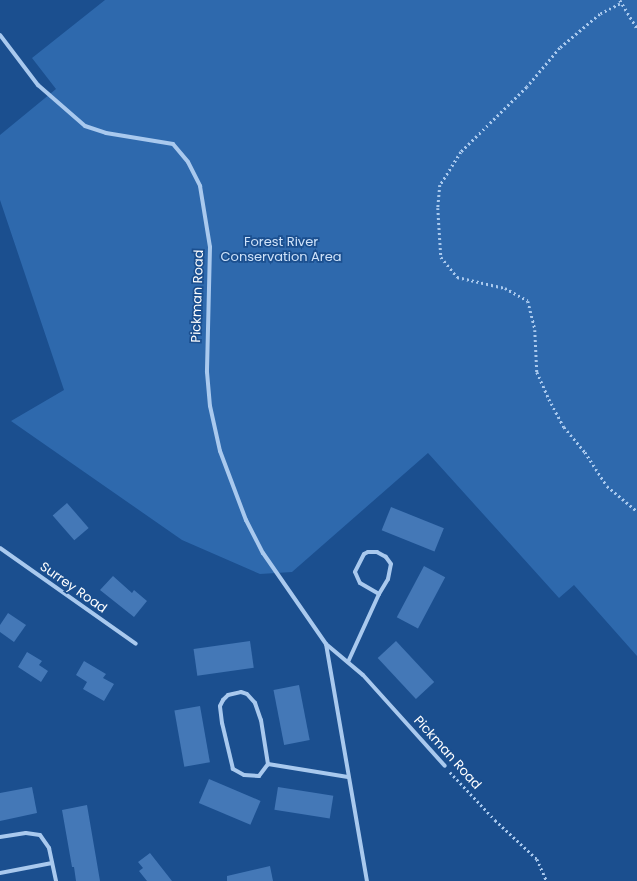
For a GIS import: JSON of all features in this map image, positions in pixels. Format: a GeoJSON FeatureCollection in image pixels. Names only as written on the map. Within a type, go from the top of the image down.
{"type":"FeatureCollection","features":[{"type":"Feature","properties":{"kind":"street","name":"Pickman Road"},"geometry":{"type":"LineString","coordinates":[[0,35],[38,85],[85,126],[106,133],[174,144],[188,162],[200,186],[210,247],[206,372],[210,406],[220,451],[246,520],[263,553],[326,644],[363,675],[445,766]]}},
{"type":"Feature","properties":{"kind":"street","name":"Surrey Road"},"geometry":{"type":"LineString","coordinates":[[0,548],[136,644]]}},
{"type":"Feature","properties":{"kind":"street"},"geometry":{"type":"LineString","coordinates":[[348,662],[379,594],[388,579],[390,564],[381,554],[368,552],[364,554],[355,572],[360,583],[379,594]]}},
{"type":"Feature","properties":{"kind":"street","name":"Pickman Road"},"geometry":{"type":"LineString","coordinates":[[326,644],[367,881]]}},
{"type":"Feature","properties":{"kind":"street"},"geometry":{"type":"LineString","coordinates":[[241,692],[247,694],[255,703],[261,720],[268,764],[259,776],[244,775],[233,769],[220,706],[228,695],[241,692]]}},
{"type":"Feature","properties":{"kind":"street"},"geometry":{"type":"LineString","coordinates":[[268,764],[348,777]]}},
{"type":"Feature","properties":{"kind":"street"},"geometry":{"type":"LineString","coordinates":[[0,837],[26,833],[40,835],[49,848],[56,881]]}},
{"type":"Feature","properties":{"kind":"street"},"geometry":{"type":"LineString","coordinates":[[0,873],[52,863]]}},
{"type":"Feature","properties":{"kind":"path"},"geometry":{"type":"LineString","coordinates":[[637,28],[620,2],[600,14],[560,48],[527,87],[461,152],[440,185],[438,208],[441,257],[457,277],[505,288],[528,301],[535,330],[537,372],[549,399],[564,427],[585,452],[607,486],[637,511]]}},
{"type":"Feature","properties":{"kind":"path","name":"Pickman Road"},"geometry":{"type":"LineString","coordinates":[[445,766],[495,820],[536,859],[547,881]]}},
{"type":"Feature","properties":{"kind":"green space","name":"Forest River Conservation Area"},"geometry":{"type":"Polygon","coordinates":[[[105,0],[637,0],[637,656],[574,585],[559,598],[428,453],[292,572],[260,574],[182,540],[11,421],[64,390],[0,200],[0,135],[56,89],[32,58],[105,0]]]}},
{"type":"Feature","properties":{"kind":"building"},"geometry":{"type":"Polygon","coordinates":[[[67,503],[89,528],[74,540],[53,515],[67,503]]]}},
{"type":"Feature","properties":{"kind":"building"},"geometry":{"type":"Polygon","coordinates":[[[391,507],[444,528],[434,552],[382,530],[391,507]]]}},
{"type":"Feature","properties":{"kind":"building"},"geometry":{"type":"Polygon","coordinates":[[[424,566],[445,577],[418,628],[397,617],[424,566]]]}},
{"type":"Feature","properties":{"kind":"building"},"geometry":{"type":"Polygon","coordinates":[[[113,576],[132,593],[134,590],[147,601],[134,617],[100,590],[113,576]]]}},
{"type":"Feature","properties":{"kind":"building"},"geometry":{"type":"Polygon","coordinates":[[[8,613],[26,625],[14,642],[0,632],[0,625],[8,613]]]}},
{"type":"Feature","properties":{"kind":"building"},"geometry":{"type":"Polygon","coordinates":[[[250,641],[254,668],[197,676],[194,649],[250,641]]]}},
{"type":"Feature","properties":{"kind":"building"},"geometry":{"type":"Polygon","coordinates":[[[396,641],[434,682],[416,699],[378,658],[396,641]]]}},
{"type":"Feature","properties":{"kind":"building"},"geometry":{"type":"Polygon","coordinates":[[[27,652],[42,661],[39,665],[48,671],[41,682],[18,667],[27,652]]]}},
{"type":"Feature","properties":{"kind":"building"},"geometry":{"type":"Polygon","coordinates":[[[84,661],[106,674],[103,678],[114,684],[104,701],[83,689],[87,682],[76,675],[84,661]]]}},
{"type":"Feature","properties":{"kind":"building"},"geometry":{"type":"Polygon","coordinates":[[[299,685],[310,740],[284,745],[273,690],[299,685]]]}},
{"type":"Feature","properties":{"kind":"building"},"geometry":{"type":"Polygon","coordinates":[[[200,706],[210,762],[184,767],[174,711],[200,706]]]}},
{"type":"Feature","properties":{"kind":"building"},"geometry":{"type":"Polygon","coordinates":[[[209,779],[261,801],[250,825],[199,803],[209,779]]]}},
{"type":"Feature","properties":{"kind":"building"},"geometry":{"type":"Polygon","coordinates":[[[32,787],[37,813],[0,821],[0,793],[32,787]]]}},
{"type":"Feature","properties":{"kind":"building"},"geometry":{"type":"Polygon","coordinates":[[[278,787],[333,796],[330,818],[274,810],[278,787]]]}},
{"type":"Feature","properties":{"kind":"building"},"geometry":{"type":"Polygon","coordinates":[[[87,805],[100,881],[76,881],[74,867],[72,867],[62,810],[87,805]]]}},
{"type":"Feature","properties":{"kind":"building"},"geometry":{"type":"Polygon","coordinates":[[[150,853],[172,881],[147,881],[139,871],[143,868],[138,862],[150,853]]]}},
{"type":"Feature","properties":{"kind":"building"},"geometry":{"type":"Polygon","coordinates":[[[270,866],[273,881],[227,881],[227,876],[270,866]]]}}]}
